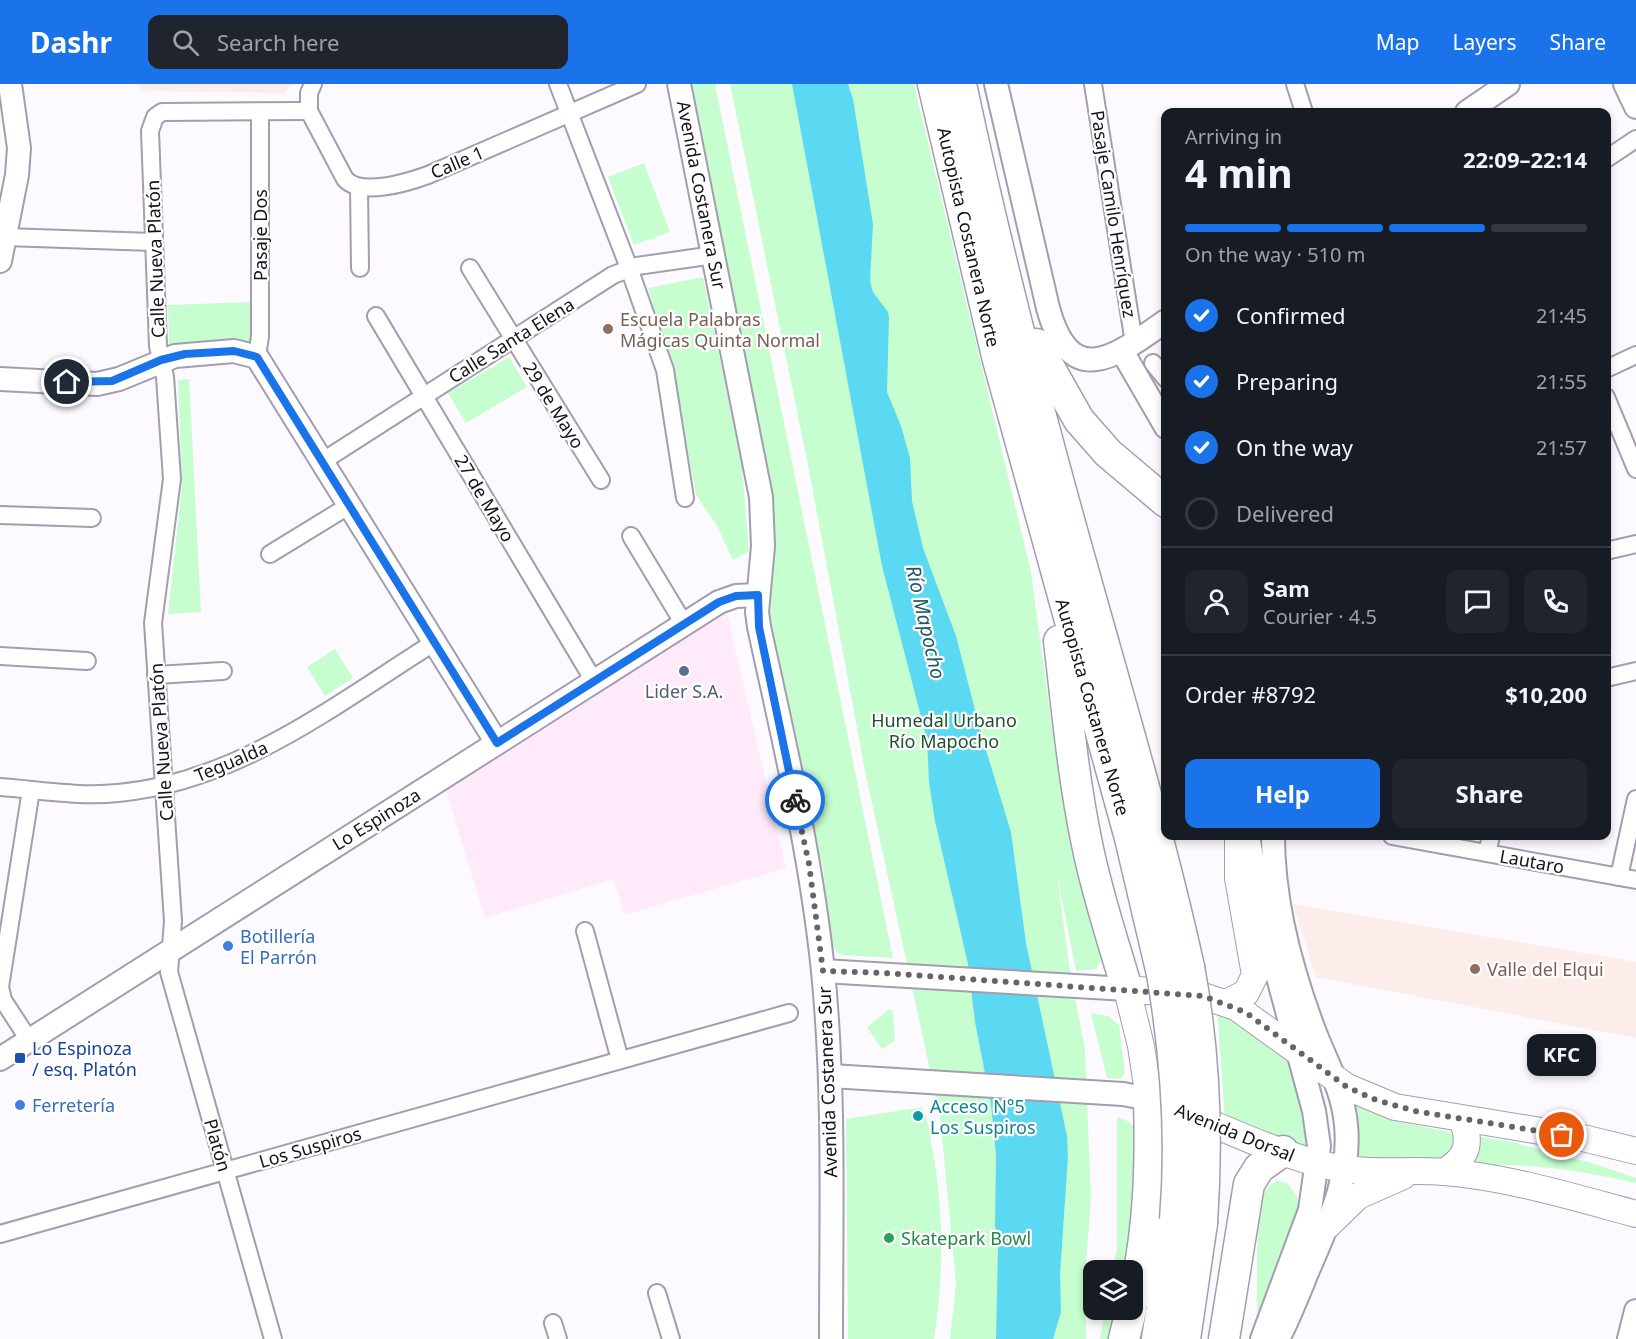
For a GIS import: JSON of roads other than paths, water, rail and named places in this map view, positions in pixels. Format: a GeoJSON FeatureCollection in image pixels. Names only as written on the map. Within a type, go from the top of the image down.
{"type":"FeatureCollection","features":[{"type":"Feature","properties":{"kind":"highway","name":"Autopista Costanera Norte"},"geometry":{"type":"LineString","coordinates":[[933,84],[973,262],[1044,531],[1164,920]]}},
{"type":"Feature","properties":{"kind":"highway","name":"Autopista Costanera Norte"},"geometry":{"type":"LineString","coordinates":[[961,84],[1003,265],[1164,920],[1166,999],[1176,1072],[1178,1142],[1189,1222],[1185,1339]]}},
{"type":"Feature","properties":{"kind":"highway"},"geometry":{"type":"LineString","coordinates":[[1003,265],[1037,347],[1079,420],[1108,453],[1161,498]]}},
{"type":"Feature","properties":{"kind":"highway"},"geometry":{"type":"LineString","coordinates":[[1044,531],[1071,745],[1086,842],[1116,988]]}},
{"type":"Feature","properties":{"kind":"highway"},"geometry":{"type":"LineString","coordinates":[[1136,1096],[1151,1149],[1148,1215],[1140,1260]]}},
{"type":"Feature","properties":{"kind":"highway"},"geometry":{"type":"LineString","coordinates":[[1224,1339],[1249,1184],[1259,1168],[1283,1151]]}},
{"type":"Feature","properties":{"kind":"highway","name":"Autopista Costanera Norte"},"geometry":{"type":"LineString","coordinates":[[1157,1339],[1189,1222]]}},
{"type":"Feature","properties":{"kind":"highway"},"geometry":{"type":"LineString","coordinates":[[1124,1339],[1129,1320]]}},
{"type":"Feature","properties":{"kind":"main road"},"geometry":{"type":"LineString","coordinates":[[0,261],[19,148],[10,84]]}},
{"type":"Feature","properties":{"kind":"main road","name":"Avenida Costanera Sur"},"geometry":{"type":"LineString","coordinates":[[679,84],[760,497],[763,546],[758,595],[759,627],[809,864],[823,971],[831,1076],[831,1339]]}},
{"type":"Feature","properties":{"kind":"main road"},"geometry":{"type":"LineString","coordinates":[[996,84],[1048,308],[1058,338],[1069,351],[1086,359],[1103,358],[1128,347],[1161,324]]}},
{"type":"Feature","properties":{"kind":"main road"},"geometry":{"type":"LineString","coordinates":[[1473,108],[1508,84]]}},
{"type":"Feature","properties":{"kind":"main road"},"geometry":{"type":"LineString","coordinates":[[1625,84],[1636,107]]}},
{"type":"Feature","properties":{"kind":"main road"},"geometry":{"type":"LineString","coordinates":[[1128,347],[1161,416]]}},
{"type":"Feature","properties":{"kind":"main road"},"geometry":{"type":"LineString","coordinates":[[0,379],[105,383],[175,356],[222,352],[257,357],[497,743]]}},
{"type":"Feature","properties":{"kind":"main road","name":"Lo Espinoza"},"geometry":{"type":"LineString","coordinates":[[0,1059],[684,624],[727,598],[758,595]]}},
{"type":"Feature","properties":{"kind":"main road"},"geometry":{"type":"LineString","coordinates":[[1226,1003],[1246,993],[1255,975],[1238,878],[1238,840]]}},
{"type":"Feature","properties":{"kind":"main road"},"geometry":{"type":"LineString","coordinates":[[1249,840],[1263,920],[1315,1116],[1319,1163],[1306,1224],[1262,1339]]}},
{"type":"Feature","properties":{"kind":"main road"},"geometry":{"type":"LineString","coordinates":[[1273,840],[1279,904],[1290,954],[1314,1030],[1336,1079],[1346,1127],[1345,1169],[1327,1226],[1278,1339]]}},
{"type":"Feature","properties":{"kind":"main road"},"geometry":{"type":"LineString","coordinates":[[823,971],[1185,993],[1226,1003],[1245,1012],[1347,1087],[1395,1107],[1583,1138],[1636,1151]]}},
{"type":"Feature","properties":{"kind":"main road"},"geometry":{"type":"LineString","coordinates":[[1116,988],[1142,1046],[1136,1096]]}},
{"type":"Feature","properties":{"kind":"main road","name":"Avenida Dorsal"},"geometry":{"type":"LineString","coordinates":[[831,1076],[1136,1096],[1319,1163],[1345,1169],[1444,1172],[1529,1187],[1636,1214]]}},
{"type":"Feature","properties":{"kind":"main road"},"geometry":{"type":"LineString","coordinates":[[1444,1172],[1458,1164],[1466,1154],[1468,1142],[1462,1119]]}},
{"type":"Feature","properties":{"kind":"main road"},"geometry":{"type":"LineString","coordinates":[[1327,1226],[1343,1208],[1363,1193],[1414,1172]]}},
{"type":"Feature","properties":{"kind":"main road"},"geometry":{"type":"LineString","coordinates":[[1629,1339],[1636,1311]]}},
{"type":"Feature","properties":{"kind":"street"},"geometry":{"type":"LineString","coordinates":[[313,84],[309,93],[309,111],[345,179],[359,187],[360,268]]}},
{"type":"Feature","properties":{"kind":"street"},"geometry":{"type":"LineString","coordinates":[[558,84],[629,268],[664,370],[685,498]]}},
{"type":"Feature","properties":{"kind":"street","name":"Calle 1"},"geometry":{"type":"LineString","coordinates":[[359,187],[413,180],[637,84]]}},
{"type":"Feature","properties":{"kind":"street","name":"Pasaje Camilo Henríquez"},"geometry":{"type":"LineString","coordinates":[[1093,84],[1128,347]]}},
{"type":"Feature","properties":{"kind":"street"},"geometry":{"type":"LineString","coordinates":[[1295,84],[1303,108]]}},
{"type":"Feature","properties":{"kind":"street","name":"Calle Nueva Platón"},"geometry":{"type":"LineString","coordinates":[[171,949],[173,921],[153,612],[172,479],[153,242],[150,131],[155,117],[167,112],[309,111]]}},
{"type":"Feature","properties":{"kind":"street","name":"Pasaje Dos"},"geometry":{"type":"LineString","coordinates":[[257,357],[260,336],[260,112]]}},
{"type":"Feature","properties":{"kind":"street"},"geometry":{"type":"LineString","coordinates":[[1611,156],[1636,139]]}},
{"type":"Feature","properties":{"kind":"street"},"geometry":{"type":"LineString","coordinates":[[5,237],[153,242]]}},
{"type":"Feature","properties":{"kind":"street","name":"Calle Santa Elena"},"geometry":{"type":"LineString","coordinates":[[323,460],[613,275],[629,268],[714,255]]}},
{"type":"Feature","properties":{"kind":"street","name":"29 de Mayo"},"geometry":{"type":"LineString","coordinates":[[470,268],[600,480]]}},
{"type":"Feature","properties":{"kind":"street","name":"27 de Mayo"},"geometry":{"type":"LineString","coordinates":[[376,316],[594,681]]}},
{"type":"Feature","properties":{"kind":"street"},"geometry":{"type":"LineString","coordinates":[[1611,367],[1636,355]]}},
{"type":"Feature","properties":{"kind":"street"},"geometry":{"type":"LineString","coordinates":[[1153,363],[1161,373]]}},
{"type":"Feature","properties":{"kind":"street"},"geometry":{"type":"LineString","coordinates":[[1611,409],[1636,469]]}},
{"type":"Feature","properties":{"kind":"street"},"geometry":{"type":"LineString","coordinates":[[270,554],[350,505]]}},
{"type":"Feature","properties":{"kind":"street"},"geometry":{"type":"LineString","coordinates":[[0,515],[92,518]]}},
{"type":"Feature","properties":{"kind":"street"},"geometry":{"type":"LineString","coordinates":[[631,536],[684,624]]}},
{"type":"Feature","properties":{"kind":"street"},"geometry":{"type":"LineString","coordinates":[[1611,550],[1636,544]]}},
{"type":"Feature","properties":{"kind":"street","name":"Tegualda"},"geometry":{"type":"LineString","coordinates":[[0,788],[109,794],[198,776],[252,755],[435,642]]}},
{"type":"Feature","properties":{"kind":"street"},"geometry":{"type":"LineString","coordinates":[[0,656],[87,661]]}},
{"type":"Feature","properties":{"kind":"street"},"geometry":{"type":"LineString","coordinates":[[156,675],[224,671]]}},
{"type":"Feature","properties":{"kind":"street"},"geometry":{"type":"LineString","coordinates":[[1611,677],[1636,671]]}},
{"type":"Feature","properties":{"kind":"street"},"geometry":{"type":"LineString","coordinates":[[29,1040],[3,1000],[0,987],[31,790]]}},
{"type":"Feature","properties":{"kind":"street"},"geometry":{"type":"LineString","coordinates":[[1628,878],[1636,799]]}},
{"type":"Feature","properties":{"kind":"street","name":"Lautaro"},"geometry":{"type":"LineString","coordinates":[[1414,840],[1628,878]]}},
{"type":"Feature","properties":{"kind":"street"},"geometry":{"type":"LineString","coordinates":[[1487,853],[1490,840]]}},
{"type":"Feature","properties":{"kind":"street"},"geometry":{"type":"LineString","coordinates":[[585,931],[620,1060]]}},
{"type":"Feature","properties":{"kind":"street","name":"Platón"},"geometry":{"type":"LineString","coordinates":[[171,949],[171,978],[273,1339]]}},
{"type":"Feature","properties":{"kind":"street","name":"Los Suspiros"},"geometry":{"type":"LineString","coordinates":[[0,1234],[789,1013]]}},
{"type":"Feature","properties":{"kind":"street"},"geometry":{"type":"LineString","coordinates":[[657,1293],[671,1339]]}},
{"type":"Feature","properties":{"kind":"water","name":"Río Mapocho"},"geometry":{"type":"Polygon","coordinates":[[[792,84],[848,84],[853,99],[873,224],[870,281],[873,292],[888,312],[889,318],[887,392],[901,426],[910,458],[912,501],[923,548],[956,636],[982,737],[1011,832],[1026,943],[1067,1136],[1068,1157],[1060,1274],[1061,1312],[1053,1339],[996,1339],[998,1247],[995,1225],[996,1156],[991,1104],[975,1022],[968,964],[935,821],[929,782],[927,740],[882,566],[792,84]]]}},
{"type":"Feature","properties":{"kind":"place","name":"Escuela Palabras Mágicas Quinta Normal"},"geometry":{"type":"Point","coordinates":[608,329]}},
{"type":"Feature","properties":{"kind":"place","name":"Lider S.A."},"geometry":{"type":"Point","coordinates":[684,671]}},
{"type":"Feature","properties":{"kind":"place","name":"Botillería El Parrón"},"geometry":{"type":"Point","coordinates":[228,946]}},
{"type":"Feature","properties":{"kind":"place","name":"Valle del Elqui"},"geometry":{"type":"Point","coordinates":[1475,969]}},
{"type":"Feature","properties":{"kind":"place","name":"Lo Espinoza / esq. Platón"},"geometry":{"type":"Point","coordinates":[20,1058]}},
{"type":"Feature","properties":{"kind":"place","name":"Ferretería"},"geometry":{"type":"Point","coordinates":[20,1105]}},
{"type":"Feature","properties":{"kind":"place","name":"Acceso N°5 Los Suspiros"},"geometry":{"type":"Point","coordinates":[918,1116]}},
{"type":"Feature","properties":{"kind":"place","name":"KFC"},"geometry":{"type":"Point","coordinates":[1562,1135]}},
{"type":"Feature","properties":{"kind":"place","name":"Skatepark Bowl"},"geometry":{"type":"Point","coordinates":[889,1238]}},
{"type":"Feature","properties":{"kind":"park label","name":"Humedal Urbano Río Mapocho"},"geometry":{"type":"Point","coordinates":[944,730]}}]}
